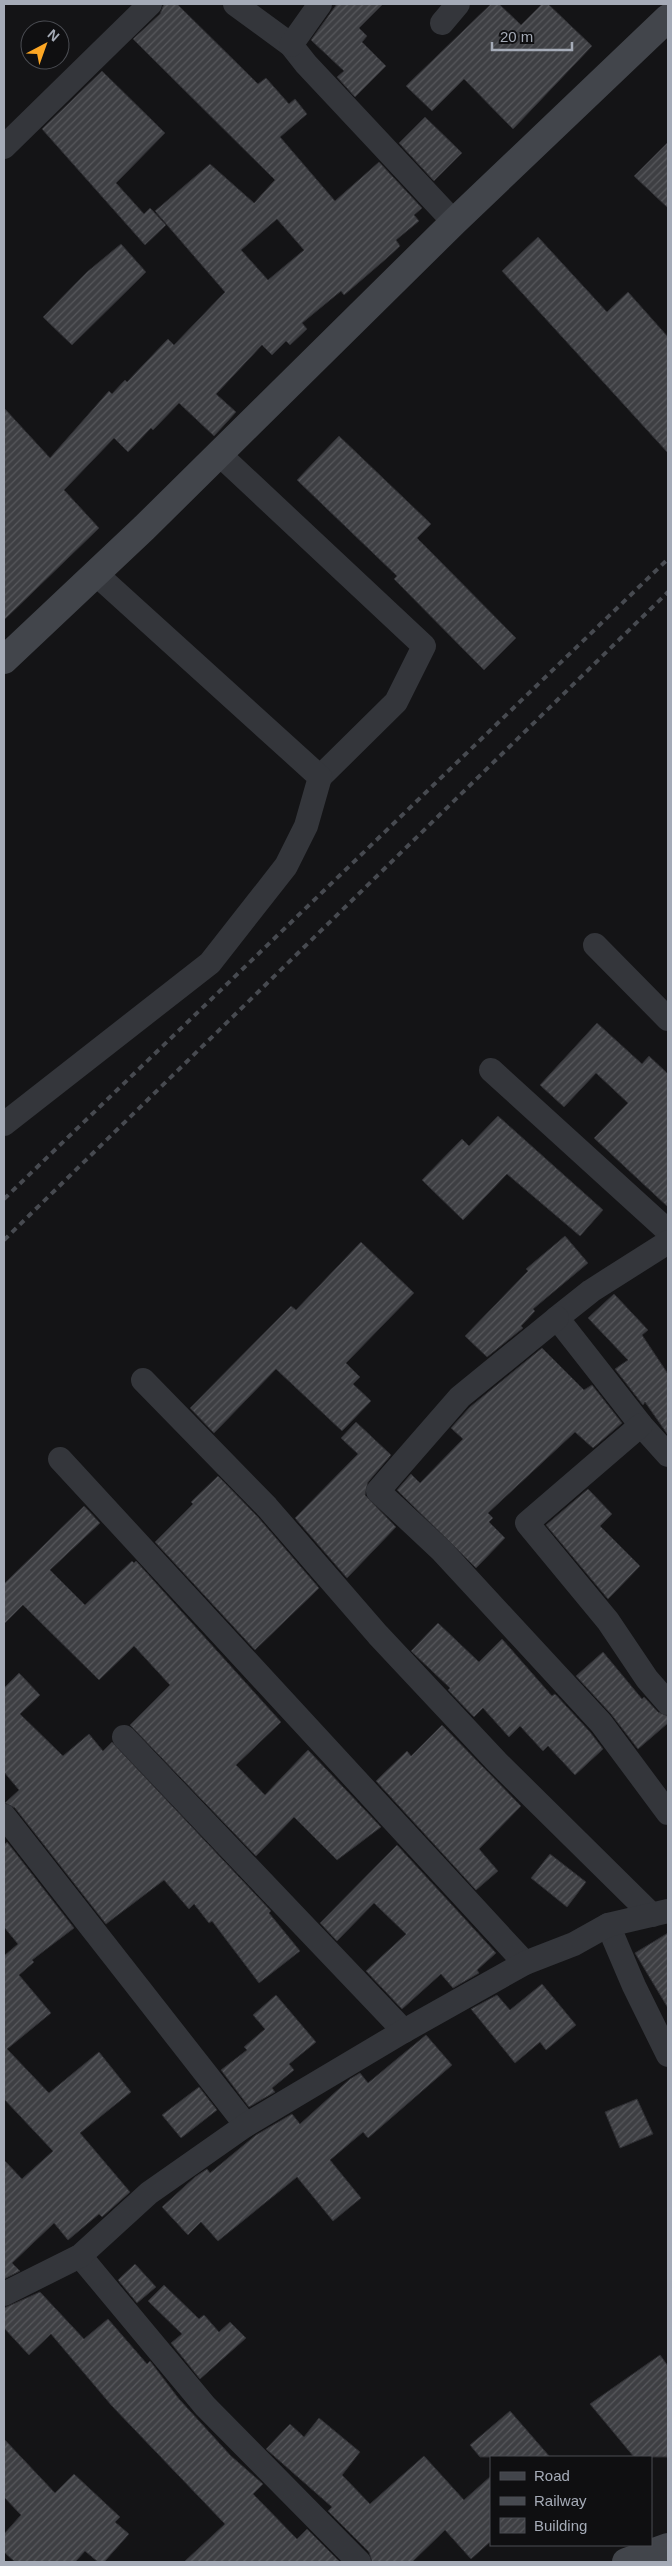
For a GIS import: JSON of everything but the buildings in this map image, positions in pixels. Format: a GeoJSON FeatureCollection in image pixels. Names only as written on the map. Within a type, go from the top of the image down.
{"type":"FeatureCollection","features":[{"type":"Feature","properties":{"kind":"main road"},"geometry":{"type":"LineString","coordinates":[[4,660],[96,574],[454,222],[668,18]]}},
{"type":"Feature","properties":{"kind":"main road"},"geometry":{"type":"LineString","coordinates":[[626,2562],[668,2547]]}},
{"type":"Feature","properties":{"kind":"street"},"geometry":{"type":"LineString","coordinates":[[4,147],[150,4]]}},
{"type":"Feature","properties":{"kind":"street"},"geometry":{"type":"LineString","coordinates":[[235,4],[291,45],[306,64],[454,222]]}},
{"type":"Feature","properties":{"kind":"street"},"geometry":{"type":"LineString","coordinates":[[291,45],[320,4]]}},
{"type":"Feature","properties":{"kind":"street"},"geometry":{"type":"LineString","coordinates":[[442,23],[458,4]]}},
{"type":"Feature","properties":{"kind":"street"},"geometry":{"type":"LineString","coordinates":[[4,1124],[210,963],[286,866],[306,826],[320,777],[396,702],[424,646],[219,454]]}},
{"type":"Feature","properties":{"kind":"street"},"geometry":{"type":"LineString","coordinates":[[96,574],[320,777]]}},
{"type":"Feature","properties":{"kind":"street"},"geometry":{"type":"LineString","coordinates":[[595,945],[668,1019]]}},
{"type":"Feature","properties":{"kind":"street"},"geometry":{"type":"LineString","coordinates":[[491,1070],[668,1231]]}},
{"type":"Feature","properties":{"kind":"street"},"geometry":{"type":"LineString","coordinates":[[668,1242],[592,1291],[460,1397],[378,1491],[442,1550],[601,1724],[668,1813]]}},
{"type":"Feature","properties":{"kind":"street"},"geometry":{"type":"LineString","coordinates":[[557,1318],[641,1425],[668,1455]]}},
{"type":"Feature","properties":{"kind":"street"},"geometry":{"type":"LineString","coordinates":[[143,1380],[267,1507],[378,1635],[497,1762],[660,1913]]}},
{"type":"Feature","properties":{"kind":"street"},"geometry":{"type":"LineString","coordinates":[[641,1425],[527,1523],[608,1621],[646,1679],[668,1703]]}},
{"type":"Feature","properties":{"kind":"street"},"geometry":{"type":"LineString","coordinates":[[60,1459],[525,1963]]}},
{"type":"Feature","properties":{"kind":"street"},"geometry":{"type":"LineString","coordinates":[[124,1737],[404,2031]]}},
{"type":"Feature","properties":{"kind":"street"},"geometry":{"type":"LineString","coordinates":[[4,1816],[246,2125]]}},
{"type":"Feature","properties":{"kind":"street"},"geometry":{"type":"LineString","coordinates":[[4,2294],[80,2256],[149,2193],[246,2125],[404,2031],[525,1963],[574,1944],[608,1925],[660,1913]]}},
{"type":"Feature","properties":{"kind":"street"},"geometry":{"type":"LineString","coordinates":[[608,1925],[634,1986],[668,2055]]}},
{"type":"Feature","properties":{"kind":"street"},"geometry":{"type":"LineString","coordinates":[[80,2256],[205,2406],[359,2562]]}},
{"type":"Feature","properties":{"kind":"railway"},"geometry":{"type":"LineString","coordinates":[[4,1199],[668,559]]}},
{"type":"Feature","properties":{"kind":"railway"},"geometry":{"type":"LineString","coordinates":[[4,1240],[668,592]]}}]}
